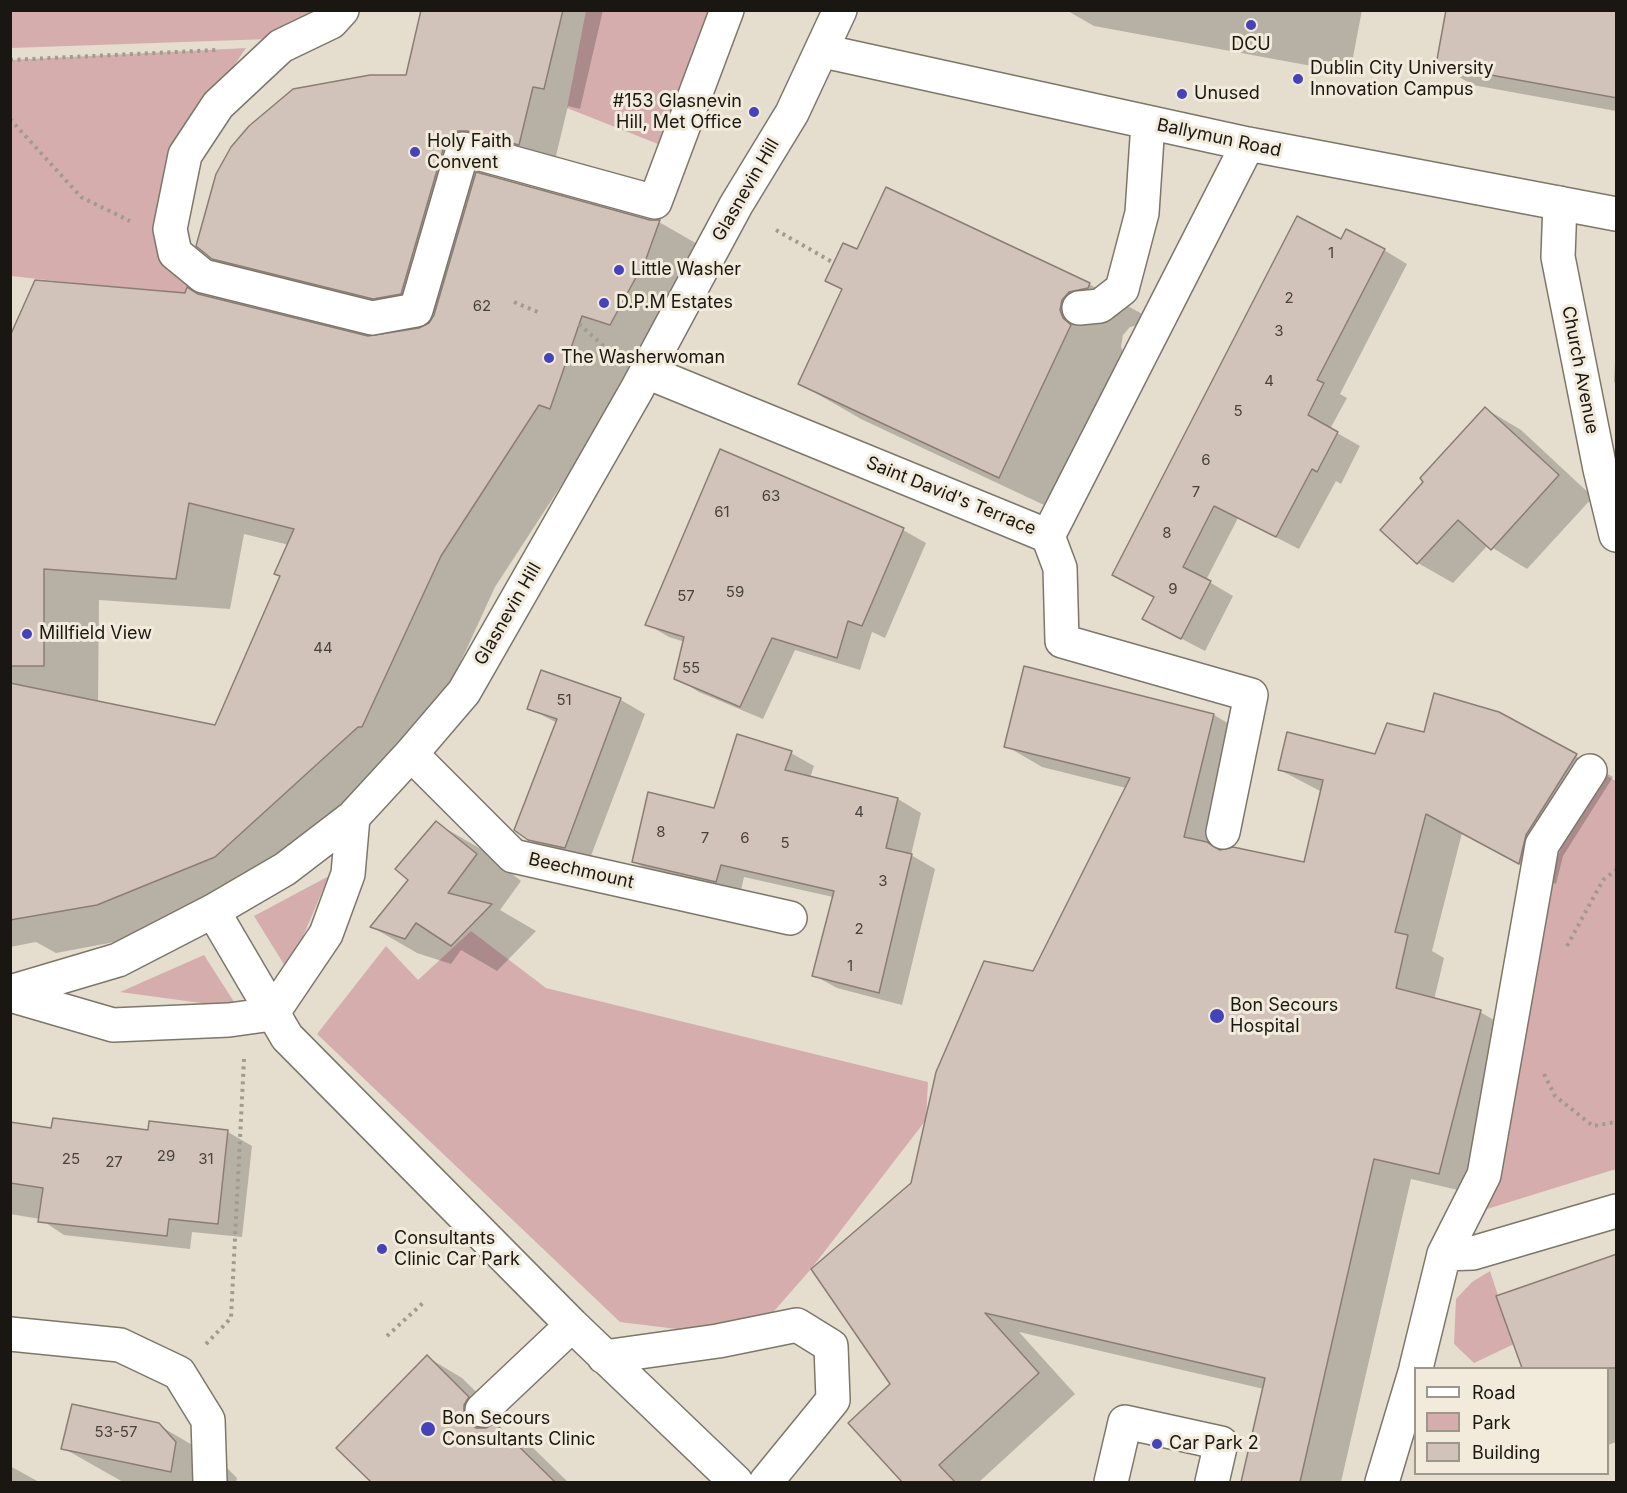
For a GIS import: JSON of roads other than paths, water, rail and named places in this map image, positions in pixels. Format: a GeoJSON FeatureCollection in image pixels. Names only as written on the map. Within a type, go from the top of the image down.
{"type":"FeatureCollection","features":[{"type":"Feature","properties":{"kind":"street"},"geometry":{"type":"LineString","coordinates":[[342,10],[331,22],[281,46],[218,105],[185,155],[170,229],[176,253],[203,276],[372,318],[416,310],[463,149],[655,202],[727,10]]}},
{"type":"Feature","properties":{"kind":"street","name":"Glasnevin Hill"},"geometry":{"type":"LineString","coordinates":[[10,993],[118,960],[213,911],[285,868],[353,817],[464,692],[647,372],[736,205],[792,113],[823,51],[840,10]]}},
{"type":"Feature","properties":{"kind":"street","name":"Ballymun Road"},"geometry":{"type":"LineString","coordinates":[[823,51],[1248,144],[1617,214]]}},
{"type":"Feature","properties":{"kind":"street"},"geometry":{"type":"LineString","coordinates":[[1079,308],[1100,306],[1122,289],[1142,213],[1148,123]]}},
{"type":"Feature","properties":{"kind":"street","name":"Saint David's Terrace"},"geometry":{"type":"LineString","coordinates":[[647,372],[1048,536],[1248,144]]}},
{"type":"Feature","properties":{"kind":"street","name":"Church Avenue"},"geometry":{"type":"LineString","coordinates":[[1560,203],[1558,256],[1600,469],[1617,535]]}},
{"type":"Feature","properties":{"kind":"street"},"geometry":{"type":"LineString","coordinates":[[1048,536],[1060,568],[1062,641],[1251,694],[1223,832]]}},
{"type":"Feature","properties":{"kind":"street","name":"Beechmount"},"geometry":{"type":"LineString","coordinates":[[411,754],[513,856],[790,918]]}},
{"type":"Feature","properties":{"kind":"street"},"geometry":{"type":"LineString","coordinates":[[1416,1367],[1444,1254],[1484,1175],[1542,846],[1590,771]]}},
{"type":"Feature","properties":{"kind":"street"},"geometry":{"type":"LineString","coordinates":[[10,993],[113,1025],[229,1020],[272,1014],[326,934],[348,874],[353,817]]}},
{"type":"Feature","properties":{"kind":"street"},"geometry":{"type":"LineString","coordinates":[[213,911],[272,1014],[293,1044],[604,1357],[736,1482]]}},
{"type":"Feature","properties":{"kind":"street"},"geometry":{"type":"LineString","coordinates":[[1444,1254],[1473,1253],[1617,1212]]}},
{"type":"Feature","properties":{"kind":"street"},"geometry":{"type":"LineString","coordinates":[[604,1357],[718,1341],[797,1324],[831,1346],[833,1400],[766,1482]]}},
{"type":"Feature","properties":{"kind":"street"},"geometry":{"type":"LineString","coordinates":[[482,1410],[572,1325]]}},
{"type":"Feature","properties":{"kind":"street"},"geometry":{"type":"LineString","coordinates":[[10,1334],[120,1346],[179,1373],[208,1420],[210,1482]]}},
{"type":"Feature","properties":{"kind":"street"},"geometry":{"type":"LineString","coordinates":[[1382,1482],[1414,1376]]}},
{"type":"Feature","properties":{"kind":"street"},"geometry":{"type":"LineString","coordinates":[[1112,1482],[1125,1422],[1221,1443],[1212,1482]]}},
{"type":"Feature","properties":{"kind":"place","name":"DCU"},"geometry":{"type":"Point","coordinates":[1251,25]}},
{"type":"Feature","properties":{"kind":"place","name":"Dublin City University Innovation Campus"},"geometry":{"type":"Point","coordinates":[1298,79]}},
{"type":"Feature","properties":{"kind":"place","name":"Unused"},"geometry":{"type":"Point","coordinates":[1182,94]}},
{"type":"Feature","properties":{"kind":"place","name":"#153 Glasnevin Hill, Met Office"},"geometry":{"type":"Point","coordinates":[754,112]}},
{"type":"Feature","properties":{"kind":"place","name":"Holy Faith Convent"},"geometry":{"type":"Point","coordinates":[415,152]}},
{"type":"Feature","properties":{"kind":"place","name":"Little Washer"},"geometry":{"type":"Point","coordinates":[619,270]}},
{"type":"Feature","properties":{"kind":"place","name":"D.P.M Estates"},"geometry":{"type":"Point","coordinates":[604,303]}},
{"type":"Feature","properties":{"kind":"place","name":"The Washerwoman"},"geometry":{"type":"Point","coordinates":[549,358]}},
{"type":"Feature","properties":{"kind":"place","name":"Millfield View"},"geometry":{"type":"Point","coordinates":[27,634]}},
{"type":"Feature","properties":{"kind":"place","name":"Bon Secours Hospital"},"geometry":{"type":"Point","coordinates":[1217,1016]}},
{"type":"Feature","properties":{"kind":"place","name":"Consultants Clinic Car Park"},"geometry":{"type":"Point","coordinates":[382,1249]}},
{"type":"Feature","properties":{"kind":"place","name":"Bon Secours Consultants Clinic"},"geometry":{"type":"Point","coordinates":[428,1429]}},
{"type":"Feature","properties":{"kind":"place","name":"Car Park 2"},"geometry":{"type":"Point","coordinates":[1157,1444]}}]}
